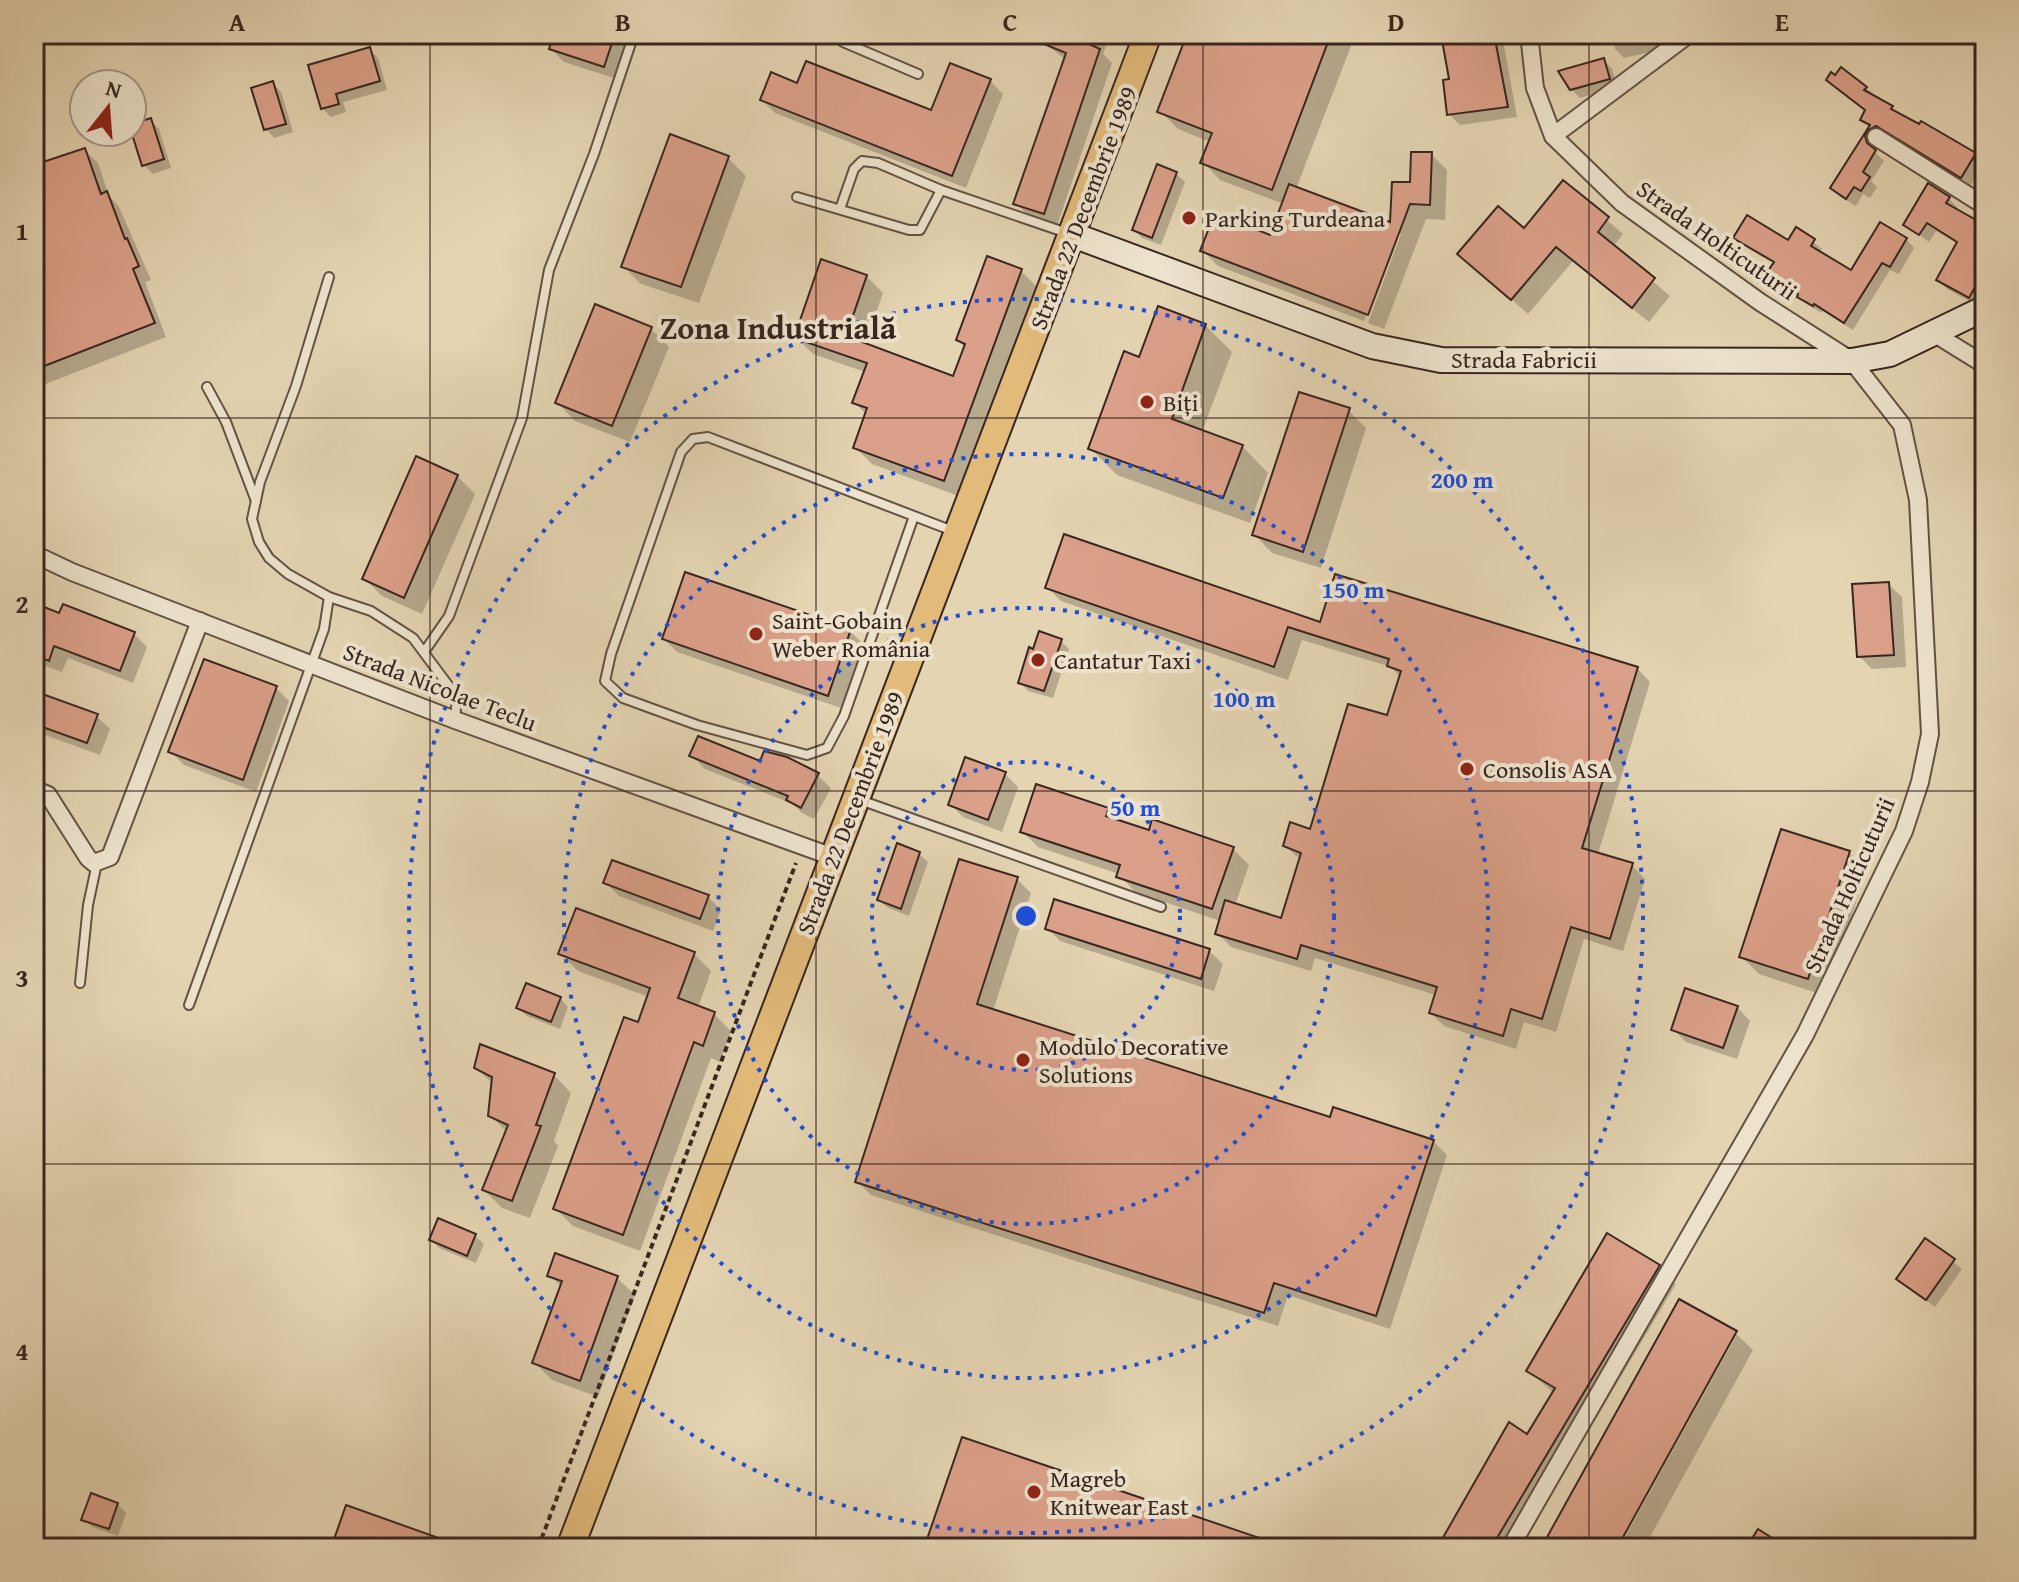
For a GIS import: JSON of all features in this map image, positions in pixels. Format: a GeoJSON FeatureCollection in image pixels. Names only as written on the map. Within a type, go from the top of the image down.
{"type":"FeatureCollection","features":[{"type":"Feature","properties":{"kind":"main road","name":"Strada 22 Decembrie 1989"},"geometry":{"type":"LineString","coordinates":[[570,1548],[1148,34]]}},
{"type":"Feature","properties":{"kind":"street"},"geometry":{"type":"LineString","coordinates":[[1529,34],[1535,88],[1553,136],[1689,34]]}},
{"type":"Feature","properties":{"kind":"street","name":"Strada Holticuturii"},"geometry":{"type":"LineString","coordinates":[[1510,1548],[1805,1035],[1904,831],[1920,782],[1930,734],[1918,500],[1902,425],[1852,361],[1760,302],[1622,203],[1553,136]]}},
{"type":"Feature","properties":{"kind":"street"},"geometry":{"type":"LineString","coordinates":[[1876,137],[1985,206]]}},
{"type":"Feature","properties":{"kind":"street","name":"Strada Fabricii"},"geometry":{"type":"LineString","coordinates":[[1073,235],[1372,346],[1441,360],[1852,361],[1890,354],[1983,308]]}},
{"type":"Feature","properties":{"kind":"street"},"geometry":{"type":"LineString","coordinates":[[1935,334],[1985,365]]}},
{"type":"Feature","properties":{"kind":"street","name":"Strada Nicolae Teclu"},"geometry":{"type":"LineString","coordinates":[[34,554],[72,572],[455,720],[833,857]]}},
{"type":"Feature","properties":{"kind":"street"},"geometry":{"type":"LineString","coordinates":[[34,789],[48,795],[81,850],[94,863],[110,857],[200,621]]}},
{"type":"Feature","properties":{"kind":"lane"},"geometry":{"type":"LineString","coordinates":[[424,652],[449,616],[522,418],[549,270],[594,154],[634,34]]}},
{"type":"Feature","properties":{"kind":"lane"},"geometry":{"type":"LineString","coordinates":[[839,34],[843,42],[918,74]]}},
{"type":"Feature","properties":{"kind":"lane"},"geometry":{"type":"LineString","coordinates":[[840,209],[854,169],[862,161],[878,163],[941,190],[1073,235]]}},
{"type":"Feature","properties":{"kind":"lane"},"geometry":{"type":"LineString","coordinates":[[797,197],[909,230],[920,230],[941,190]]}},
{"type":"Feature","properties":{"kind":"lane"},"geometry":{"type":"LineString","coordinates":[[329,277],[296,386],[260,482],[252,519],[259,542],[269,558],[288,574],[329,597],[371,611],[413,638],[457,697],[455,720]]}},
{"type":"Feature","properties":{"kind":"lane"},"geometry":{"type":"LineString","coordinates":[[207,387],[226,422],[256,501]]}},
{"type":"Feature","properties":{"kind":"lane"},"geometry":{"type":"LineString","coordinates":[[914,516],[844,716],[827,748],[807,755],[697,725],[623,698],[605,681],[611,654],[681,452],[693,439],[708,437],[914,516],[958,533]]}},
{"type":"Feature","properties":{"kind":"lane"},"geometry":{"type":"LineString","coordinates":[[189,1005],[312,664],[324,629],[329,597]]}},
{"type":"Feature","properties":{"kind":"lane"},"geometry":{"type":"LineString","coordinates":[[856,798],[1161,907]]}},
{"type":"Feature","properties":{"kind":"lane"},"geometry":{"type":"LineString","coordinates":[[80,983],[88,905],[97,862]]}},
{"type":"Feature","properties":{"kind":"path"},"geometry":{"type":"LineString","coordinates":[[538,1548],[775,913],[803,846]]}},
{"type":"Feature","properties":{"kind":"building"},"geometry":{"type":"Polygon","coordinates":[[[554,34],[615,34],[604,67],[549,49],[554,34]]]}},
{"type":"Feature","properties":{"kind":"building"},"geometry":{"type":"Polygon","coordinates":[[[1020,34],[1093,34],[1089,44],[1100,49],[1044,214],[1013,204],[1066,53],[1020,34]]]}},
{"type":"Feature","properties":{"kind":"building"},"geometry":{"type":"Polygon","coordinates":[[[1187,34],[1331,34],[1272,190],[1200,163],[1212,133],[1157,112],[1187,34]]]}},
{"type":"Feature","properties":{"kind":"building"},"geometry":{"type":"Polygon","coordinates":[[[1494,34],[1508,107],[1447,115],[1443,80],[1449,79],[1442,40],[1494,34]]]}},
{"type":"Feature","properties":{"kind":"building"},"geometry":{"type":"Polygon","coordinates":[[[370,47],[380,81],[336,94],[339,104],[321,109],[308,65],[370,47]]]}},
{"type":"Feature","properties":{"kind":"building"},"geometry":{"type":"Polygon","coordinates":[[[1604,58],[1610,79],[1570,90],[1558,71],[1604,58]]]}},
{"type":"Feature","properties":{"kind":"building"},"geometry":{"type":"Polygon","coordinates":[[[806,61],[931,110],[950,63],[991,79],[952,176],[760,100],[771,72],[797,83],[806,61]]]}},
{"type":"Feature","properties":{"kind":"building"},"geometry":{"type":"Polygon","coordinates":[[[1841,67],[1867,87],[1864,90],[1893,106],[1891,109],[1919,124],[1921,121],[1976,153],[1961,178],[1876,126],[1865,136],[1867,143],[1876,150],[1863,172],[1870,177],[1861,191],[1854,187],[1846,199],[1830,188],[1870,125],[1860,120],[1865,110],[1826,80],[1831,72],[1835,75],[1841,67]]]}},
{"type":"Feature","properties":{"kind":"building"},"geometry":{"type":"Polygon","coordinates":[[[273,81],[286,124],[264,130],[251,88],[273,81]]]}},
{"type":"Feature","properties":{"kind":"building"},"geometry":{"type":"Polygon","coordinates":[[[151,118],[164,159],[142,166],[136,148],[148,148],[148,119],[151,118]]]}},
{"type":"Feature","properties":{"kind":"building"},"geometry":{"type":"Polygon","coordinates":[[[670,134],[729,156],[681,287],[621,267],[670,134]]]}},
{"type":"Feature","properties":{"kind":"building"},"geometry":{"type":"Polygon","coordinates":[[[85,148],[101,194],[107,191],[139,266],[133,269],[155,323],[34,370],[34,165],[85,148]]]}},
{"type":"Feature","properties":{"kind":"building"},"geometry":{"type":"Polygon","coordinates":[[[1411,152],[1432,152],[1430,205],[1410,204],[1368,315],[1200,251],[1215,213],[1270,235],[1289,184],[1390,222],[1392,182],[1410,182],[1411,152]]]}},
{"type":"Feature","properties":{"kind":"building"},"geometry":{"type":"Polygon","coordinates":[[[1157,164],[1177,172],[1152,238],[1132,230],[1157,164]]]}},
{"type":"Feature","properties":{"kind":"building"},"geometry":{"type":"Polygon","coordinates":[[[1563,180],[1609,217],[1598,232],[1655,278],[1632,308],[1556,247],[1511,300],[1457,254],[1498,206],[1524,228],[1563,180]]]}},
{"type":"Feature","properties":{"kind":"building"},"geometry":{"type":"Polygon","coordinates":[[[1928,183],[1950,197],[1946,203],[1985,225],[1985,269],[1969,298],[1936,280],[1957,242],[1927,223],[1919,235],[1903,225],[1928,183]]]}},
{"type":"Feature","properties":{"kind":"building"},"geometry":{"type":"Polygon","coordinates":[[[1747,215],[1788,240],[1796,227],[1815,239],[1811,246],[1851,270],[1880,222],[1907,238],[1890,267],[1882,263],[1844,323],[1797,297],[1798,294],[1766,274],[1774,262],[1733,238],[1747,215]]]}},
{"type":"Feature","properties":{"kind":"building"},"geometry":{"type":"Polygon","coordinates":[[[987,256],[1022,269],[944,481],[853,448],[867,408],[852,403],[867,363],[794,338],[821,259],[867,275],[846,336],[953,376],[965,344],[956,340],[987,256]]]}},
{"type":"Feature","properties":{"kind":"building"},"geometry":{"type":"Polygon","coordinates":[[[595,304],[652,327],[612,426],[555,403],[595,304]]]}},
{"type":"Feature","properties":{"kind":"building"},"geometry":{"type":"Polygon","coordinates":[[[1158,306],[1206,324],[1172,419],[1243,445],[1223,498],[1088,449],[1124,351],[1139,357],[1158,306]]]}},
{"type":"Feature","properties":{"kind":"building"},"geometry":{"type":"Polygon","coordinates":[[[1299,392],[1350,408],[1303,552],[1252,535],[1299,392]]]}},
{"type":"Feature","properties":{"kind":"building"},"geometry":{"type":"Polygon","coordinates":[[[416,456],[458,475],[404,598],[362,579],[416,456]]]}},
{"type":"Feature","properties":{"kind":"building","name":"Consolis ASA"},"geometry":{"type":"Polygon","coordinates":[[[1064,534],[1320,622],[1335,574],[1638,667],[1582,848],[1633,863],[1610,939],[1571,927],[1542,1019],[1511,1009],[1503,1036],[1429,1013],[1437,987],[1301,945],[1297,959],[1215,934],[1225,900],[1281,918],[1301,853],[1283,846],[1290,822],[1310,829],[1348,704],[1387,715],[1401,671],[1387,666],[1389,659],[1288,627],[1274,667],[1045,588],[1064,534]]]}},
{"type":"Feature","properties":{"kind":"building","name":"Saint-Gobain Weber România"},"geometry":{"type":"Polygon","coordinates":[[[685,572],[851,629],[828,696],[662,639],[685,572]]]}},
{"type":"Feature","properties":{"kind":"building"},"geometry":{"type":"Polygon","coordinates":[[[1889,582],[1894,655],[1857,657],[1852,584],[1889,582]]]}},
{"type":"Feature","properties":{"kind":"building"},"geometry":{"type":"Polygon","coordinates":[[[34,603],[59,613],[63,604],[135,632],[120,671],[54,646],[49,661],[34,655],[34,603]]]}},
{"type":"Feature","properties":{"kind":"building"},"geometry":{"type":"Polygon","coordinates":[[[1039,631],[1062,639],[1044,691],[1018,683],[1029,647],[1033,649],[1039,631]]]}},
{"type":"Feature","properties":{"kind":"building"},"geometry":{"type":"Polygon","coordinates":[[[204,659],[277,686],[243,780],[168,752],[204,659]]]}},
{"type":"Feature","properties":{"kind":"building"},"geometry":{"type":"Polygon","coordinates":[[[34,691],[98,714],[87,743],[34,724],[34,691]]]}},
{"type":"Feature","properties":{"kind":"building"},"geometry":{"type":"Polygon","coordinates":[[[698,736],[760,761],[764,751],[787,757],[819,773],[801,808],[786,800],[788,796],[689,756],[698,736]]]}},
{"type":"Feature","properties":{"kind":"building"},"geometry":{"type":"Polygon","coordinates":[[[965,757],[1006,772],[988,820],[948,805],[965,757]]]}},
{"type":"Feature","properties":{"kind":"building"},"geometry":{"type":"Polygon","coordinates":[[[1036,784],[1109,808],[1106,816],[1149,830],[1152,819],[1234,847],[1212,909],[1116,877],[1120,865],[1020,832],[1036,784]]]}},
{"type":"Feature","properties":{"kind":"building"},"geometry":{"type":"Polygon","coordinates":[[[1781,829],[1850,851],[1808,979],[1739,957],[1781,829]]]}},
{"type":"Feature","properties":{"kind":"building"},"geometry":{"type":"Polygon","coordinates":[[[897,843],[920,852],[901,909],[877,900],[897,843]]]}},
{"type":"Feature","properties":{"kind":"building","name":"Modulo Decorative Solutions"},"geometry":{"type":"Polygon","coordinates":[[[959,859],[1018,877],[977,1004],[1330,1117],[1333,1107],[1434,1140],[1376,1316],[1274,1283],[1264,1313],[855,1182],[959,859]]]}},
{"type":"Feature","properties":{"kind":"building"},"geometry":{"type":"Polygon","coordinates":[[[612,860],[709,895],[700,919],[603,883],[612,860]]]}},
{"type":"Feature","properties":{"kind":"building"},"geometry":{"type":"Polygon","coordinates":[[[1054,899],[1210,949],[1201,979],[1045,929],[1054,899]]]}},
{"type":"Feature","properties":{"kind":"building"},"geometry":{"type":"Polygon","coordinates":[[[576,908],[695,952],[678,998],[715,1012],[703,1046],[694,1042],[623,1235],[553,1209],[624,1017],[638,1022],[650,988],[558,954],[576,908]]]}},
{"type":"Feature","properties":{"kind":"building"},"geometry":{"type":"Polygon","coordinates":[[[526,983],[561,997],[551,1022],[516,1008],[526,983]]]}},
{"type":"Feature","properties":{"kind":"building"},"geometry":{"type":"Polygon","coordinates":[[[1685,988],[1738,1006],[1723,1048],[1671,1030],[1685,988]]]}},
{"type":"Feature","properties":{"kind":"building"},"geometry":{"type":"Polygon","coordinates":[[[480,1044],[555,1073],[536,1125],[541,1126],[512,1201],[482,1190],[508,1125],[488,1116],[492,1077],[474,1068],[480,1044]]]}},
{"type":"Feature","properties":{"kind":"building"},"geometry":{"type":"Polygon","coordinates":[[[438,1218],[476,1234],[467,1256],[429,1240],[438,1218]]]}},
{"type":"Feature","properties":{"kind":"building"},"geometry":{"type":"Polygon","coordinates":[[[1607,1233],[1660,1265],[1491,1548],[1437,1548],[1509,1422],[1527,1434],[1555,1388],[1526,1371],[1607,1233]]]}},
{"type":"Feature","properties":{"kind":"building"},"geometry":{"type":"Polygon","coordinates":[[[1925,1238],[1955,1259],[1926,1300],[1896,1279],[1925,1238]]]}},
{"type":"Feature","properties":{"kind":"building"},"geometry":{"type":"Polygon","coordinates":[[[555,1253],[618,1276],[580,1381],[532,1363],[562,1281],[547,1276],[555,1253]]]}},
{"type":"Feature","properties":{"kind":"building"},"geometry":{"type":"Polygon","coordinates":[[[1679,1299],[1737,1331],[1617,1548],[1541,1548],[1679,1299]]]}},
{"type":"Feature","properties":{"kind":"building","name":"Magreb Knitwear East"},"geometry":{"type":"Polygon","coordinates":[[[962,1437],[1280,1545],[1279,1548],[924,1548],[962,1437]]]}},
{"type":"Feature","properties":{"kind":"building"},"geometry":{"type":"Polygon","coordinates":[[[91,1493],[118,1503],[109,1529],[81,1520],[91,1493]]]}},
{"type":"Feature","properties":{"kind":"building"},"geometry":{"type":"Polygon","coordinates":[[[346,1505],[461,1546],[461,1548],[331,1548],[346,1505]]]}},
{"type":"Feature","properties":{"kind":"building"},"geometry":{"type":"Polygon","coordinates":[[[1758,1529],[1788,1548],[1746,1548],[1758,1529]]]}},
{"type":"Feature","properties":{"kind":"place","name":"Parking Turdeana"},"geometry":{"type":"Point","coordinates":[1189,218]}},
{"type":"Feature","properties":{"kind":"place","name":"Biți"},"geometry":{"type":"Point","coordinates":[1147,402]}},
{"type":"Feature","properties":{"kind":"place","name":"Saint-Gobain Weber România"},"geometry":{"type":"Point","coordinates":[756,634]}},
{"type":"Feature","properties":{"kind":"place","name":"Cantatur Taxi"},"geometry":{"type":"Point","coordinates":[1038,660]}},
{"type":"Feature","properties":{"kind":"place","name":"Consolis ASA"},"geometry":{"type":"Point","coordinates":[1467,769]}},
{"type":"Feature","properties":{"kind":"place","name":"Modulo Decorative Solutions"},"geometry":{"type":"Point","coordinates":[1023,1060]}},
{"type":"Feature","properties":{"kind":"place","name":"Magreb Knitwear East"},"geometry":{"type":"Point","coordinates":[1034,1492]}},
{"type":"Feature","properties":{"kind":"district","name":"Zona Industrială"},"geometry":{"type":"Point","coordinates":[778,327]}}]}
